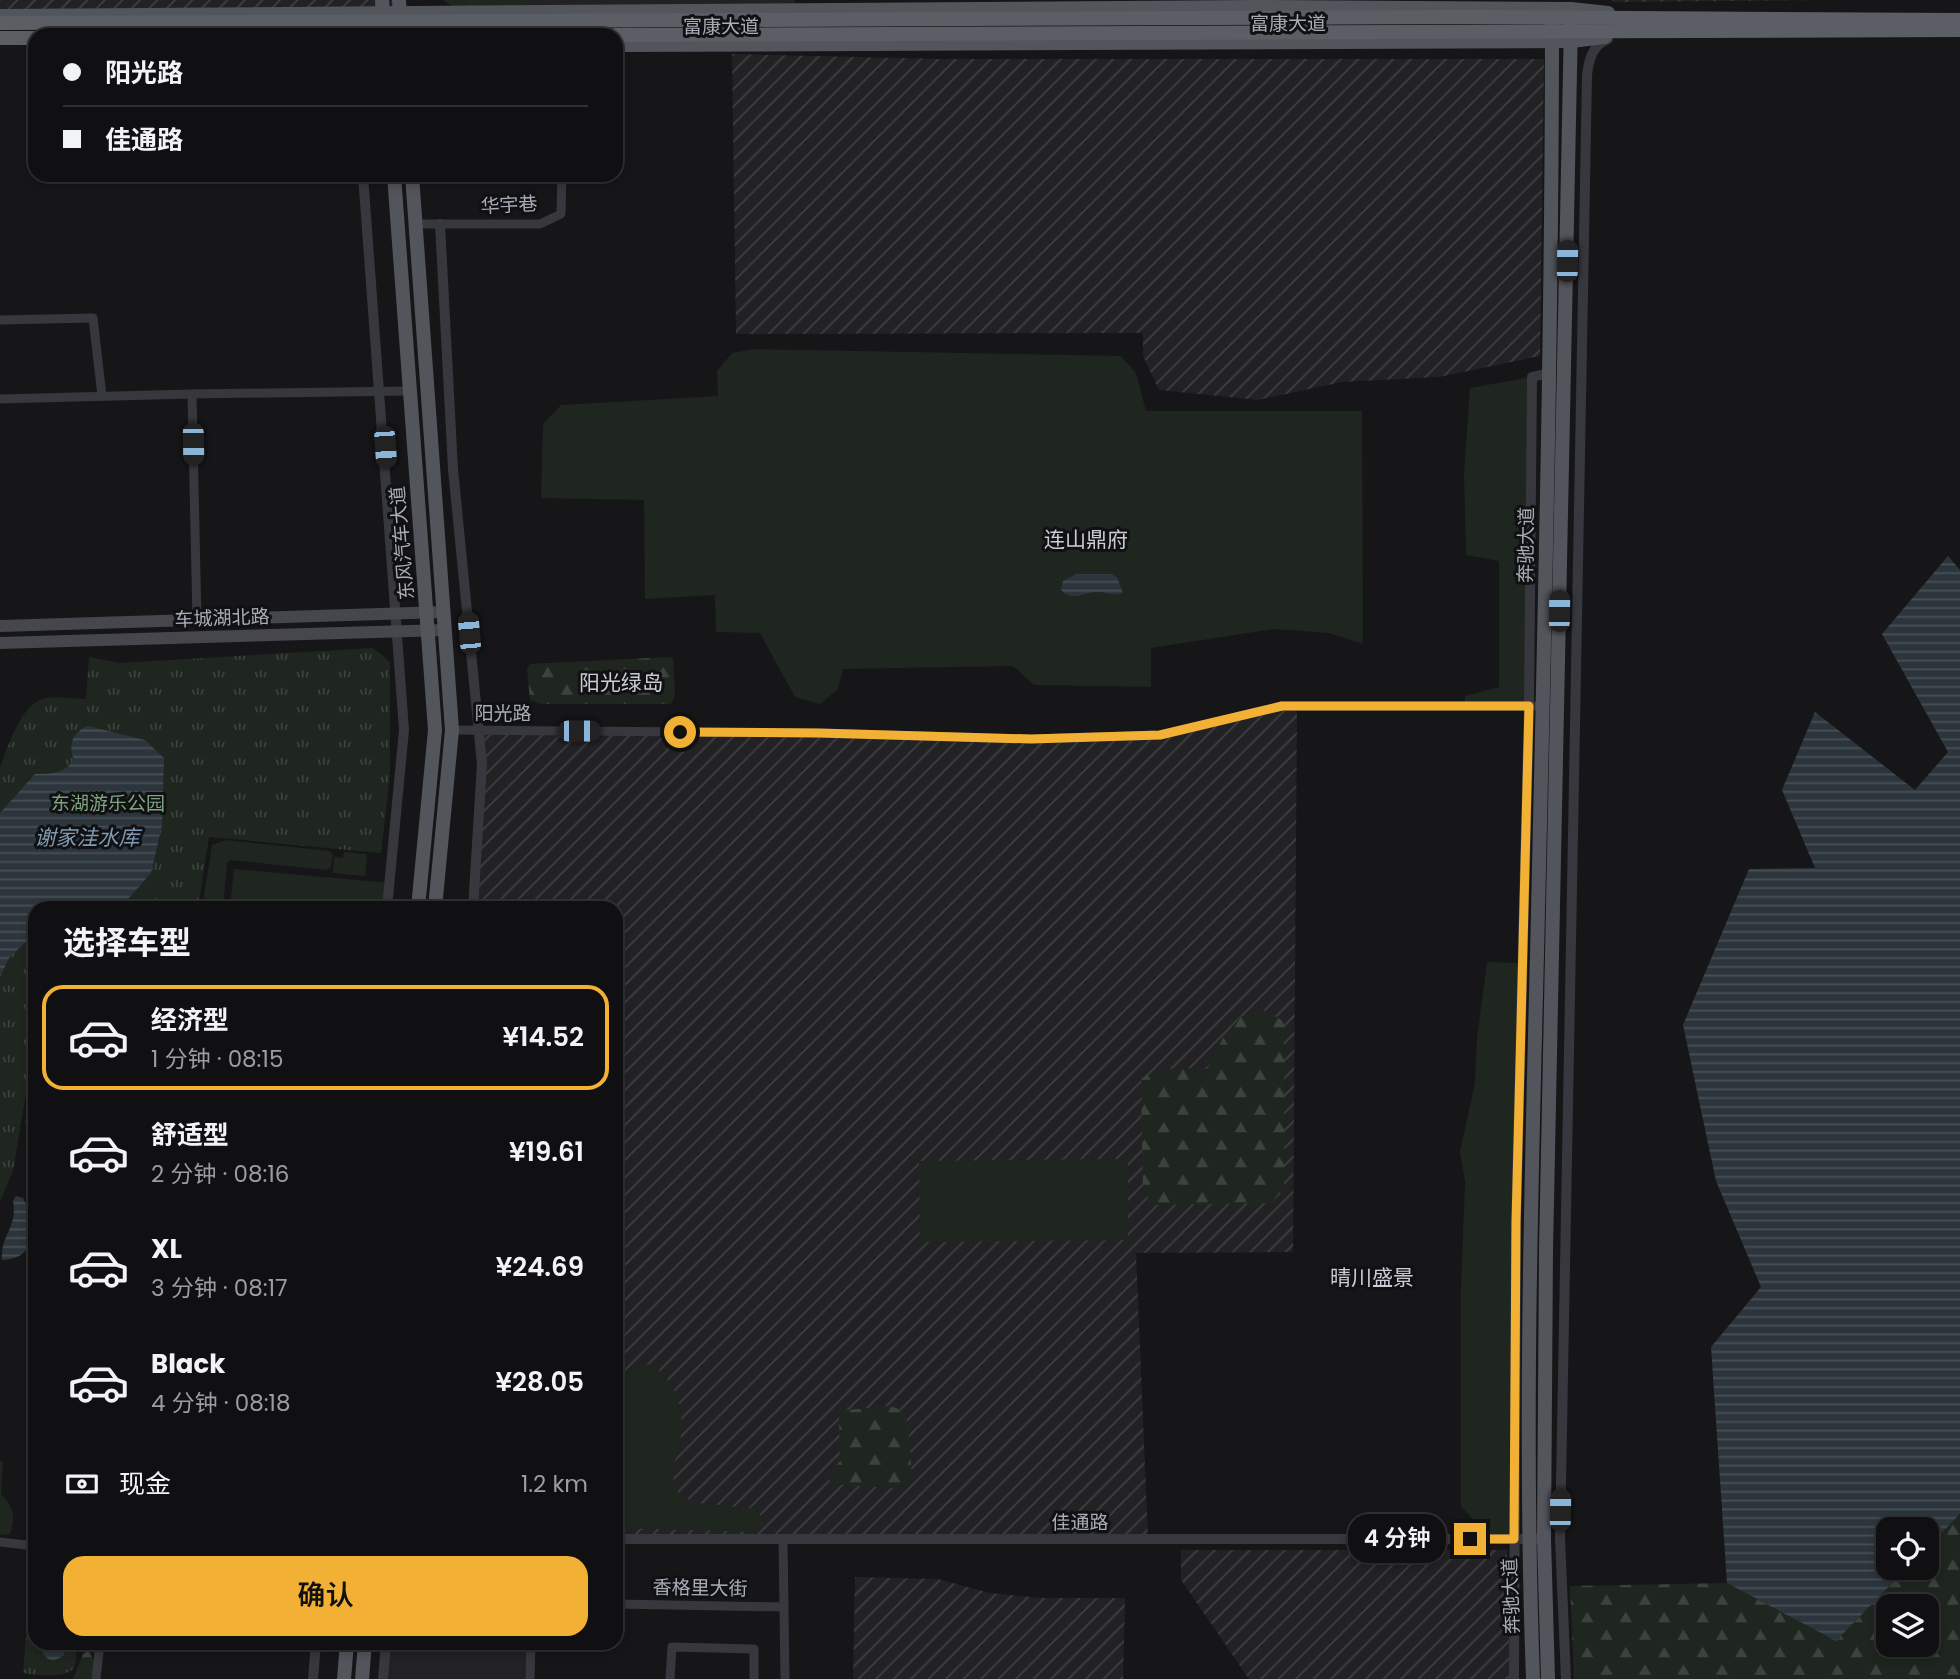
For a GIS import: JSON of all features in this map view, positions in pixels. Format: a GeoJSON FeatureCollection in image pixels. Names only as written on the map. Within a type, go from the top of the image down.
{"type":"FeatureCollection","features":[{"type":"Feature","properties":{"kind":"highway"},"geometry":{"type":"LineString","coordinates":[[0,23],[1466,16],[1960,20]]}},
{"type":"Feature","properties":{"kind":"highway"},"geometry":{"type":"LineString","coordinates":[[623,35],[1960,35]]}},
{"type":"Feature","properties":{"kind":"highway"},"geometry":{"type":"LineString","coordinates":[[1936,35],[1960,35]]}},
{"type":"Feature","properties":{"kind":"highway"},"geometry":{"type":"LineString","coordinates":[[0,38],[28,38]]}},
{"type":"Feature","properties":{"kind":"main road"},"geometry":{"type":"LineString","coordinates":[[318,13],[352,6],[357,0]]}},
{"type":"Feature","properties":{"kind":"main road"},"geometry":{"type":"LineString","coordinates":[[435,0],[455,12]]}},
{"type":"Feature","properties":{"kind":"main road","name":"富康大道"},"geometry":{"type":"LineString","coordinates":[[0,16],[318,13],[382,6],[455,12],[566,5],[996,4],[1255,7],[1571,4],[1611,13],[1960,15]]}},
{"type":"Feature","properties":{"kind":"main road","name":"奔驰大道"},"geometry":{"type":"LineString","coordinates":[[1548,1679],[1544,1539],[1546,1250],[1543,706],[1560,563],[1571,4]]}},
{"type":"Feature","properties":{"kind":"main road","name":"奔驰大道"},"geometry":{"type":"LineString","coordinates":[[1533,1679],[1521,1539],[1543,706],[1552,5]]}},
{"type":"Feature","properties":{"kind":"main road"},"geometry":{"type":"LineString","coordinates":[[382,6],[384,28]]}},
{"type":"Feature","properties":{"kind":"main road"},"geometry":{"type":"LineString","coordinates":[[399,6],[401,28]]}},
{"type":"Feature","properties":{"kind":"main road","name":"富康大道"},"geometry":{"type":"LineString","coordinates":[[623,45],[1571,41],[1621,37],[1936,35]]}},
{"type":"Feature","properties":{"kind":"main road"},"geometry":{"type":"LineString","coordinates":[[0,45],[28,45]]}},
{"type":"Feature","properties":{"kind":"main road","name":"东风汽车大道"},"geometry":{"type":"LineString","coordinates":[[394,182],[435,730],[419,901]]}},
{"type":"Feature","properties":{"kind":"main road","name":"东风汽车大道"},"geometry":{"type":"LineString","coordinates":[[413,182],[453,730],[436,901]]}},
{"type":"Feature","properties":{"kind":"main road","name":"车城湖北路"},"geometry":{"type":"LineString","coordinates":[[0,626],[443,612]]}},
{"type":"Feature","properties":{"kind":"main road","name":"车城湖北路"},"geometry":{"type":"LineString","coordinates":[[0,643],[445,630]]}},
{"type":"Feature","properties":{"kind":"main road"},"geometry":{"type":"LineString","coordinates":[[344,1679],[346,1650]]}},
{"type":"Feature","properties":{"kind":"main road"},"geometry":{"type":"LineString","coordinates":[[362,1679],[364,1650]]}},
{"type":"Feature","properties":{"kind":"street"},"geometry":{"type":"LineString","coordinates":[[1587,0],[1611,13]]}},
{"type":"Feature","properties":{"kind":"street"},"geometry":{"type":"LineString","coordinates":[[995,44],[996,4]]}},
{"type":"Feature","properties":{"kind":"street"},"geometry":{"type":"LineString","coordinates":[[1566,1679],[1560,1538],[1587,75],[1589,59],[1598,44],[1621,37]]}},
{"type":"Feature","properties":{"kind":"street"},"geometry":{"type":"LineString","coordinates":[[364,182],[404,730],[388,901]]}},
{"type":"Feature","properties":{"kind":"street","name":"华宇巷"},"geometry":{"type":"LineString","coordinates":[[418,224],[540,224],[561,214],[562,182]]}},
{"type":"Feature","properties":{"kind":"street"},"geometry":{"type":"LineString","coordinates":[[440,224],[453,469],[482,764],[473,901]]}},
{"type":"Feature","properties":{"kind":"street"},"geometry":{"type":"LineString","coordinates":[[0,320],[93,318],[102,396]]}},
{"type":"Feature","properties":{"kind":"street"},"geometry":{"type":"LineString","coordinates":[[0,399],[409,391]]}},
{"type":"Feature","properties":{"kind":"street"},"geometry":{"type":"LineString","coordinates":[[192,394],[197,621]]}},
{"type":"Feature","properties":{"kind":"street"},"geometry":{"type":"LineString","coordinates":[[1560,563],[1578,563]]}},
{"type":"Feature","properties":{"kind":"street","name":"阳光路"},"geometry":{"type":"LineString","coordinates":[[453,730],[819,733],[1031,739],[1160,735],[1282,706],[1543,706]]}},
{"type":"Feature","properties":{"kind":"street","name":"佳通路"},"geometry":{"type":"LineString","coordinates":[[623,1539],[1544,1539]]}},
{"type":"Feature","properties":{"kind":"street"},"geometry":{"type":"LineString","coordinates":[[783,1539],[785,1679]]}},
{"type":"Feature","properties":{"kind":"street"},"geometry":{"type":"LineString","coordinates":[[1514,1679],[1521,1539]]}},
{"type":"Feature","properties":{"kind":"street"},"geometry":{"type":"LineString","coordinates":[[0,1542],[28,1545]]}},
{"type":"Feature","properties":{"kind":"street","name":"香格里大街"},"geometry":{"type":"LineString","coordinates":[[623,1604],[784,1607]]}},
{"type":"Feature","properties":{"kind":"street"},"geometry":{"type":"LineString","coordinates":[[670,1679],[672,1647],[754,1648],[754,1679]]}},
{"type":"Feature","properties":{"kind":"street"},"geometry":{"type":"LineString","coordinates":[[96,1679],[99,1650]]}},
{"type":"Feature","properties":{"kind":"street"},"geometry":{"type":"LineString","coordinates":[[313,1679],[315,1650]]}},
{"type":"Feature","properties":{"kind":"street"},"geometry":{"type":"LineString","coordinates":[[383,1679],[385,1650]]}},
{"type":"Feature","properties":{"kind":"street"},"geometry":{"type":"LineString","coordinates":[[530,1679],[531,1650]]}},
{"type":"Feature","properties":{"kind":"shaded area"},"geometry":{"type":"Polygon","coordinates":[[[0,0],[392,0],[392,28],[0,30],[0,0]]]}},
{"type":"Feature","properties":{"kind":"shaded area"},"geometry":{"type":"Polygon","coordinates":[[[529,0],[795,0],[795,6],[527,11],[529,0]]]}},
{"type":"Feature","properties":{"kind":"shaded area"},"geometry":{"type":"Polygon","coordinates":[[[1611,0],[1823,0],[1612,2],[1611,0]]]}},
{"type":"Feature","properties":{"kind":"shaded area"},"geometry":{"type":"Polygon","coordinates":[[[732,54],[939,59],[1544,59],[1540,356],[1439,377],[1342,382],[1258,400],[1159,390],[1143,356],[1143,333],[736,334],[732,54]]]}},
{"type":"Feature","properties":{"kind":"shaded area"},"geometry":{"type":"Polygon","coordinates":[[[1297,706],[1293,1252],[1136,1253],[1148,1539],[623,1539],[623,901],[472,901],[478,731],[1031,739],[1160,735],[1297,706]]]}},
{"type":"Feature","properties":{"kind":"shaded area"},"geometry":{"type":"Polygon","coordinates":[[[1181,1550],[1507,1550],[1510,1679],[1249,1679],[1181,1580],[1181,1550]]]}},
{"type":"Feature","properties":{"kind":"shaded area"},"geometry":{"type":"Polygon","coordinates":[[[855,1577],[938,1579],[990,1593],[1041,1598],[1125,1598],[1123,1679],[853,1679],[855,1577]]]}},
{"type":"Feature","properties":{"kind":"shaded area"},"geometry":{"type":"Polygon","coordinates":[[[385,1650],[531,1650],[530,1679],[383,1679],[385,1650]]]}},
{"type":"Feature","properties":{"kind":"green space"},"geometry":{"type":"Polygon","coordinates":[[[443,0],[529,0],[527,11],[463,12],[443,0]]]}},
{"type":"Feature","properties":{"kind":"green space"},"geometry":{"type":"Polygon","coordinates":[[[754,349],[1121,356],[1136,373],[1146,411],[1362,411],[1363,644],[1329,633],[1273,629],[1151,648],[1151,687],[1034,685],[1013,666],[843,669],[838,689],[820,704],[795,697],[760,633],[716,632],[715,595],[645,599],[644,500],[541,498],[543,424],[561,405],[718,396],[717,371],[732,353],[754,349]]]}},
{"type":"Feature","properties":{"kind":"green space"},"geometry":{"type":"Polygon","coordinates":[[[1532,377],[1529,706],[1465,707],[1465,696],[1499,687],[1499,561],[1466,555],[1464,474],[1470,388],[1532,377]]]}},
{"type":"Feature","properties":{"kind":"green space","name":"东湖游乐公园"},"geometry":{"type":"Polygon","coordinates":[[[373,648],[390,662],[390,775],[381,853],[209,837],[199,901],[28,901],[28,1082],[13,1171],[0,1201],[0,767],[17,725],[30,707],[48,698],[86,699],[89,657],[119,663],[373,648]]]}},
{"type":"Feature","properties":{"kind":"green space"},"geometry":{"type":"Polygon","coordinates":[[[669,657],[673,659],[675,696],[671,704],[541,704],[530,700],[527,669],[530,664],[669,657]]]}},
{"type":"Feature","properties":{"kind":"green space"},"geometry":{"type":"Polygon","coordinates":[[[226,840],[330,851],[333,855],[331,866],[327,870],[230,860],[227,863],[224,901],[203,901],[212,845],[226,840]]]}},
{"type":"Feature","properties":{"kind":"green space"},"geometry":{"type":"Polygon","coordinates":[[[344,852],[367,854],[365,876],[333,873],[334,857],[343,858],[344,852]]]}},
{"type":"Feature","properties":{"kind":"green space"},"geometry":{"type":"Polygon","coordinates":[[[234,869],[390,883],[388,901],[231,901],[234,869]]]}},
{"type":"Feature","properties":{"kind":"green space"},"geometry":{"type":"Polygon","coordinates":[[[1487,962],[1522,963],[1513,1540],[1491,1540],[1461,1506],[1461,1288],[1465,1182],[1460,1152],[1475,1083],[1477,1038],[1487,962]]]}},
{"type":"Feature","properties":{"kind":"green space"},"geometry":{"type":"Polygon","coordinates":[[[1263,1010],[1284,1021],[1284,1189],[1272,1203],[1152,1205],[1143,1189],[1141,1079],[1165,1070],[1207,1069],[1223,1038],[1240,1017],[1263,1010]]]}},
{"type":"Feature","properties":{"kind":"green space"},"geometry":{"type":"Polygon","coordinates":[[[1128,1159],[1128,1240],[920,1242],[919,1161],[1128,1159]]]}},
{"type":"Feature","properties":{"kind":"green space"},"geometry":{"type":"Polygon","coordinates":[[[650,1364],[668,1380],[674,1390],[682,1423],[673,1471],[679,1496],[698,1503],[756,1509],[765,1522],[757,1532],[623,1528],[623,1382],[631,1371],[650,1364]]]}},
{"type":"Feature","properties":{"kind":"green space"},"geometry":{"type":"Polygon","coordinates":[[[890,1406],[904,1411],[908,1424],[912,1476],[903,1489],[832,1484],[827,1476],[840,1461],[839,1415],[847,1410],[890,1406]]]}},
{"type":"Feature","properties":{"kind":"green space"},"geometry":{"type":"Polygon","coordinates":[[[0,1460],[3,1463],[1,1494],[9,1503],[13,1522],[10,1534],[0,1535],[0,1460]]]}},
{"type":"Feature","properties":{"kind":"green space"},"geometry":{"type":"Polygon","coordinates":[[[1960,1514],[1960,1679],[1574,1679],[1570,1586],[1727,1583],[1836,1641],[1876,1600],[1876,1657],[1939,1657],[1939,1594],[1882,1594],[1895,1580],[1939,1580],[1939,1536],[1960,1514]]]}},
{"type":"Feature","properties":{"kind":"green space"},"geometry":{"type":"Polygon","coordinates":[[[28,1615],[28,1650],[76,1650],[75,1666],[67,1673],[60,1674],[23,1673],[28,1615]]]}},
{"type":"Feature","properties":{"kind":"green space"},"geometry":{"type":"Polygon","coordinates":[[[89,1650],[94,1660],[92,1679],[73,1679],[83,1654],[89,1650]]]}},
{"type":"Feature","properties":{"kind":"water"},"geometry":{"type":"Polygon","coordinates":[[[1948,556],[1960,570],[1960,1514],[1939,1536],[1939,1517],[1876,1517],[1876,1580],[1895,1580],[1882,1594],[1876,1594],[1876,1600],[1836,1641],[1727,1583],[1711,1347],[1761,1287],[1716,1181],[1683,1025],[1749,869],[1815,868],[1782,790],[1815,712],[1915,790],[1948,752],[1882,634],[1948,556]]]}},
{"type":"Feature","properties":{"kind":"water"},"geometry":{"type":"Polygon","coordinates":[[[1076,574],[1111,574],[1117,577],[1123,593],[1094,592],[1074,596],[1065,594],[1061,590],[1063,581],[1076,574]]]}},
{"type":"Feature","properties":{"kind":"water","name":"谢家洼水库"},"geometry":{"type":"Polygon","coordinates":[[[88,726],[145,740],[164,758],[162,825],[151,873],[126,901],[28,901],[28,940],[9,958],[0,977],[0,813],[35,774],[57,772],[74,760],[71,749],[73,740],[88,726]]]}},
{"type":"Feature","properties":{"kind":"water"},"geometry":{"type":"Polygon","coordinates":[[[16,1196],[23,1198],[28,1208],[28,1248],[23,1254],[2,1260],[2,1251],[13,1218],[13,1201],[16,1196]]]}},
{"type":"Feature","properties":{"kind":"water"},"geometry":{"type":"Polygon","coordinates":[[[62,1650],[65,1654],[59,1659],[50,1660],[42,1652],[62,1650]]]}},
{"type":"Feature","properties":{"kind":"district","name":"连山鼎府"},"geometry":{"type":"Point","coordinates":[1086,539]}},
{"type":"Feature","properties":{"kind":"district","name":"阳光绿岛"},"geometry":{"type":"Point","coordinates":[621,682]}},
{"type":"Feature","properties":{"kind":"district","name":"晴川盛景"},"geometry":{"type":"Point","coordinates":[1372,1277]}},
{"type":"Feature","properties":{"kind":"route"},"geometry":{"type":"LineString","coordinates":[[680,732],[1031,739],[1160,735],[1282,706],[1529,706],[1516,1223],[1514,1539],[1470,1539]]}}]}
